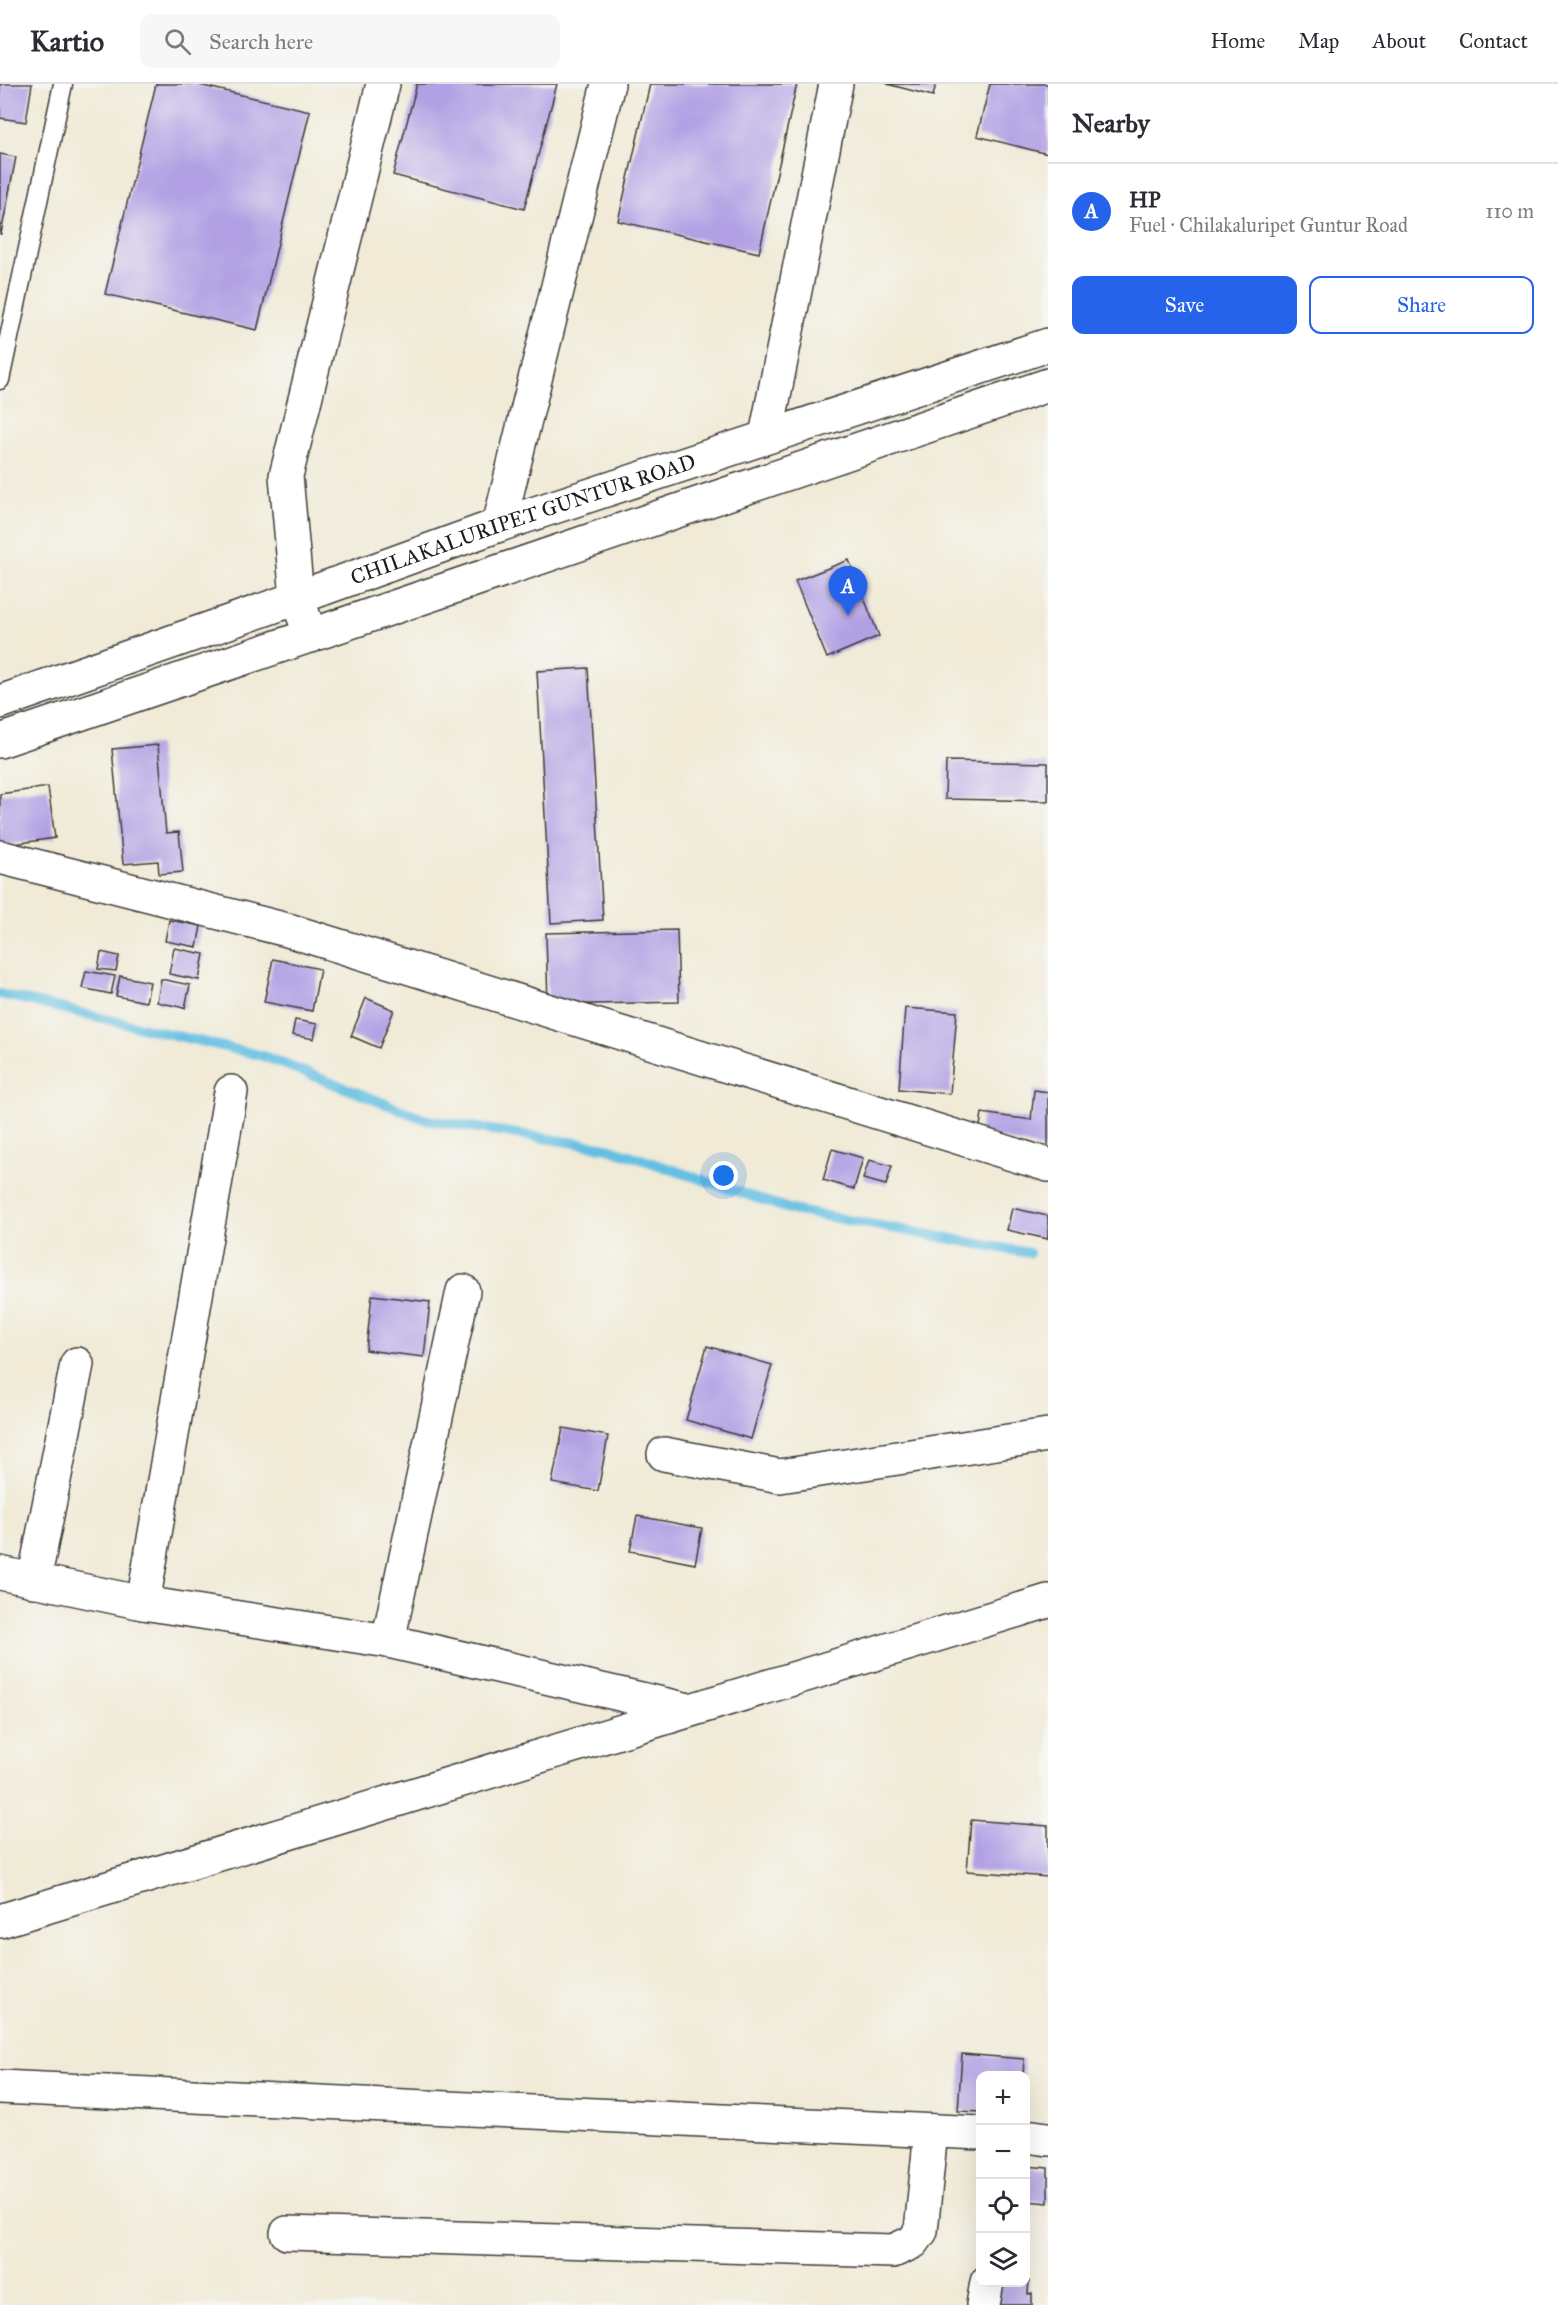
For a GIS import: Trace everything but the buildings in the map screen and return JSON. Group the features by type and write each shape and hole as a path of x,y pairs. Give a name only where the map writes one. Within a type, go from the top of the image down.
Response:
{"main road":[{"path":"311,636 297,598 286,476 383,84"},
{"path":"499,525 608,84"},
{"path":"766,436 837,84"},
{"name":"CHILAKALURIPET GUNTUR ROAD","path":"0,702 499,525 1048,345"},
{"name":"CHILAKALURIPET GUNTUR ROAD","path":"0,741 1048,385"},
{"path":"0,858 291,931 1048,1165"},
{"path":"143,1603 231,1092"},
{"path":"388,1641 463,1291"},
{"path":"34,1581 77,1364"},
{"path":"664,1454 780,1476 1048,1436"},
{"path":"0,1574 143,1603 388,1641 690,1710"},
{"path":"0,1921 1048,1601"},
{"path":"0,2087 976,2133"},
{"path":"286,2233 893,2251 913,2242 921,2231 931,2131"},
{"path":"1030,2137 1048,2139"},
{"path":"983,2305 986,2287"}],"lane":[{"path":"0,380 63,84"}],"waterway":[{"path":"0,994 263,1056 427,1120 608,1148 792,1210 1029,1253"}],"place":[{"name":"HP","path":"848,616"}]}
